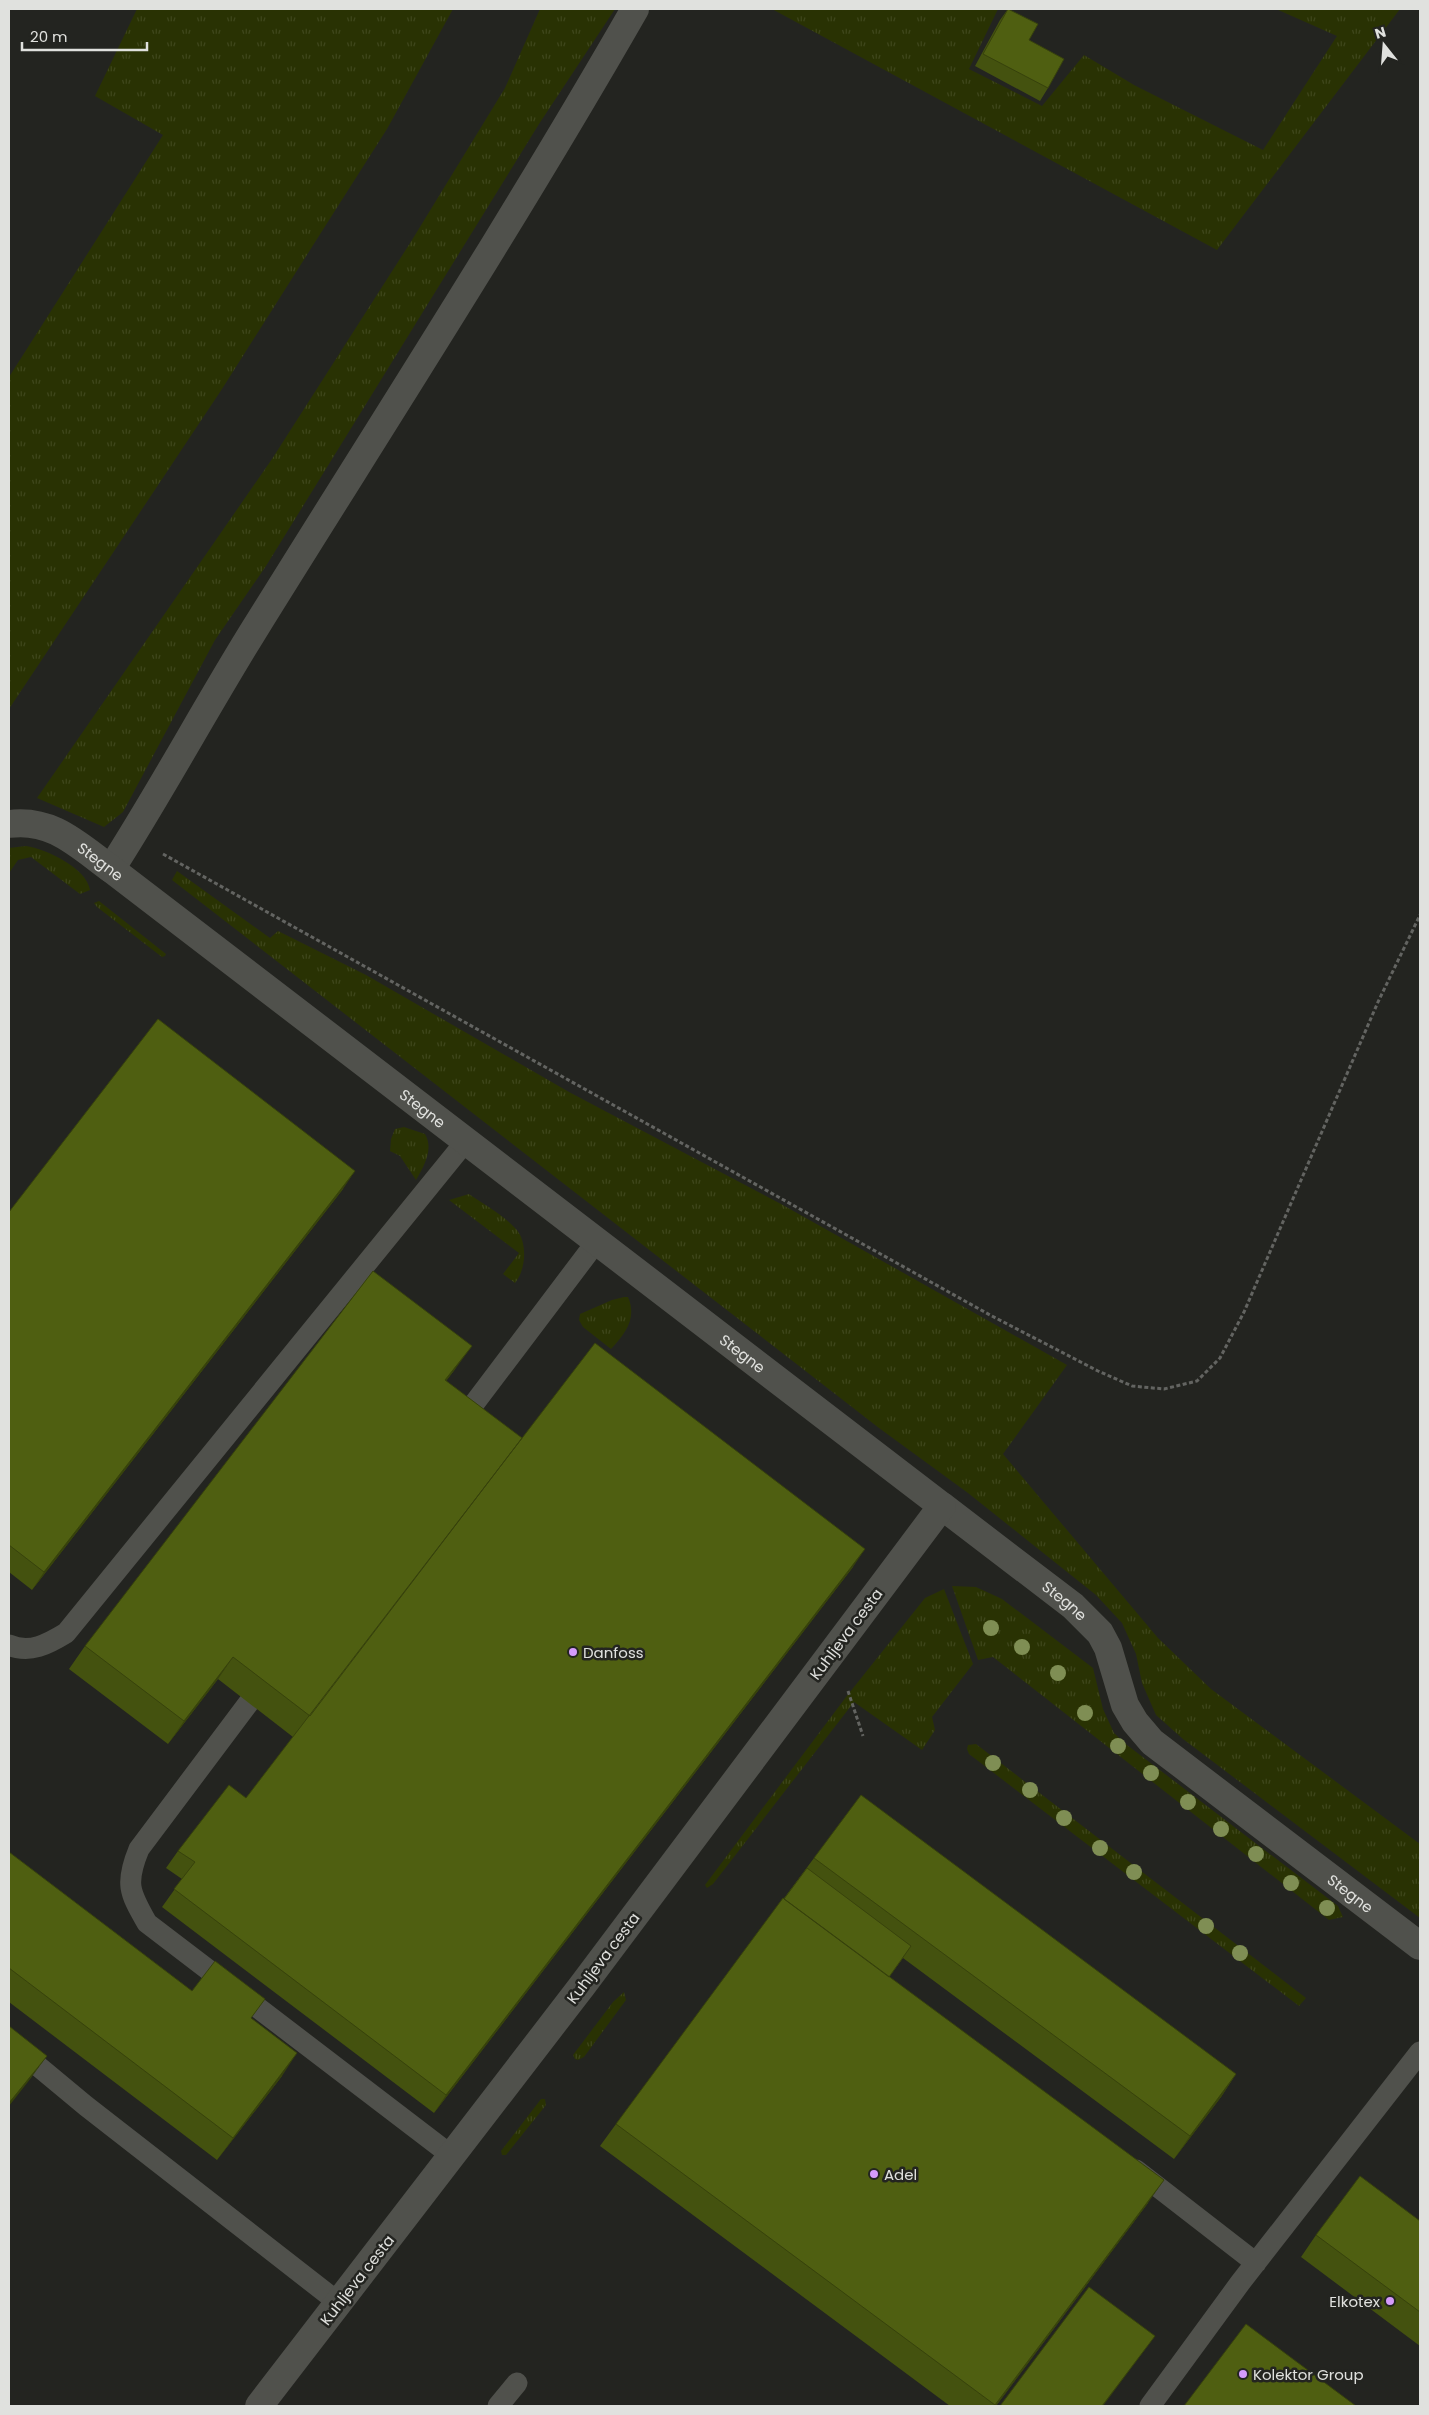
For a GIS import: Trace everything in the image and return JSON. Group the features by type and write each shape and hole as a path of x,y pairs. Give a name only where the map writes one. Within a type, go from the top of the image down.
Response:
{"street":[{"path":"111,869 132,837 223,679 566,129 635,9"},
{"name":"Stegne","path":"9,824 48,826 60,832 111,869 1073,1606 1100,1633 1108,1648 1125,1704 1135,1722 1152,1742 1420,1946"},
{"name":"Kuhljeva cesta","path":"259,2406 452,2156 942,1506"}],"lane":[{"path":"9,1645 20,1650 44,1646 66,1633 466,1141"},
{"path":"444,1444 596,1241"},
{"path":"276,1666 139,1849 130,1871 132,1896 147,1923 452,2156"},
{"path":"9,2042 86,2106 339,2303"},
{"path":"1150,2406 1256,2263 1420,2052"},
{"path":"1123,2160 1256,2263"},
{"path":"498,2406 517,2383"}],"path":[{"path":"132,837 990,1315 1098,1371 1132,1386 1164,1389 1197,1381 1220,1358 1244,1312 1378,1002 1420,915"},
{"path":"846,1688 863,1736"}],"green space":[{"path":"137,9 453,9 387,129 222,389 9,709 9,377 163,135 95,96"},
{"path":"540,9 615,9 539,124 266,566 215,640 123,812 104,827 37,798 272,459 412,240 505,88"},
{"path":"772,9 998,9 969,69 1042,106 1084,55 1134,85 1263,150 1337,36 1276,9 1400,9 1217,250"},
{"path":"26,846 54,855 74,867 82,874 90,890 80,894 31,857 18,860 9,873 9,848"},
{"path":"177,871 270,938 278,931 366,975 569,1092 781,1204 1067,1365 1003,1454 1158,1638 1211,1689 1420,1844 1420,1918 1183,1739 1156,1715 1142,1683 1136,1654 1122,1623 1096,1595 968,1493 879,1428 172,880"},
{"path":"99,901 166,954 165,956 162,957 97,907 94,903"},
{"path":"404,1127 425,1134 428,1140 427,1157 416,1180 400,1156 390,1151 391,1139 395,1129"},
{"path":"469,1194 506,1219 520,1235 524,1256 519,1277 515,1283 503,1274 519,1253 449,1200"},
{"path":"628,1297 631,1318 629,1325 611,1349 583,1327 579,1320 580,1314 612,1300"},
{"path":"952,1586 976,1587 1002,1599 1093,1668 1103,1709 1114,1733 1127,1745 1338,1906 1343,1917 1329,1920 993,1657 978,1660"},
{"path":"944,1589 973,1664 932,1717 935,1730 922,1750 854,1702 713,1884 707,1888 705,1885 846,1697 925,1598"},
{"path":"976,1744 1306,1998 1299,2006 969,1754 968,1745"},
{"path":"624,1992 626,2000 584,2057 578,2060 575,2059 573,2055 613,2002"},
{"path":"541,2099 545,2099 546,2105 506,2155 502,2155 501,2151"}],"building":[{"path":"1008,9 1038,24 1029,40 1064,59 1048,88 983,54"},
{"path":"158,1019 355,1171 44,1572 9,1545 9,1212"},
{"path":"373,1271 472,1346 445,1380 522,1438 310,1716 233,1657 184,1721 85,1646"},
{"name":"Danfoss","path":"595,1343 865,1549 446,2095 174,1889 195,1862 178,1851 229,1785 246,1798"},
{"path":"861,1795 1236,2074 1190,2136 814,1858"},
{"path":"9,1852 192,1991 215,1961 265,1999 251,2018 297,2053 233,2138 9,1968"},
{"path":"807,1868 911,1946 889,1977 784,1899"},
{"name":"Adel","path":"783,1898 1164,2180 995,2405 616,2124"},
{"path":"9,2026 47,2056 9,2103"},
{"path":"1360,2176 1420,2221 1420,2312 1316,2235"},
{"path":"1089,2287 1155,2336 1102,2406 1000,2406"},
{"name":"Kolektor Group","path":"1246,2324 1356,2406 1184,2406"}],"place":[{"name":"Danfoss","path":"573,1652"},
{"name":"Adel","path":"874,2174"},
{"name":"Elkotex","path":"1390,2301"},
{"name":"Kolektor Group","path":"1243,2374"}]}
